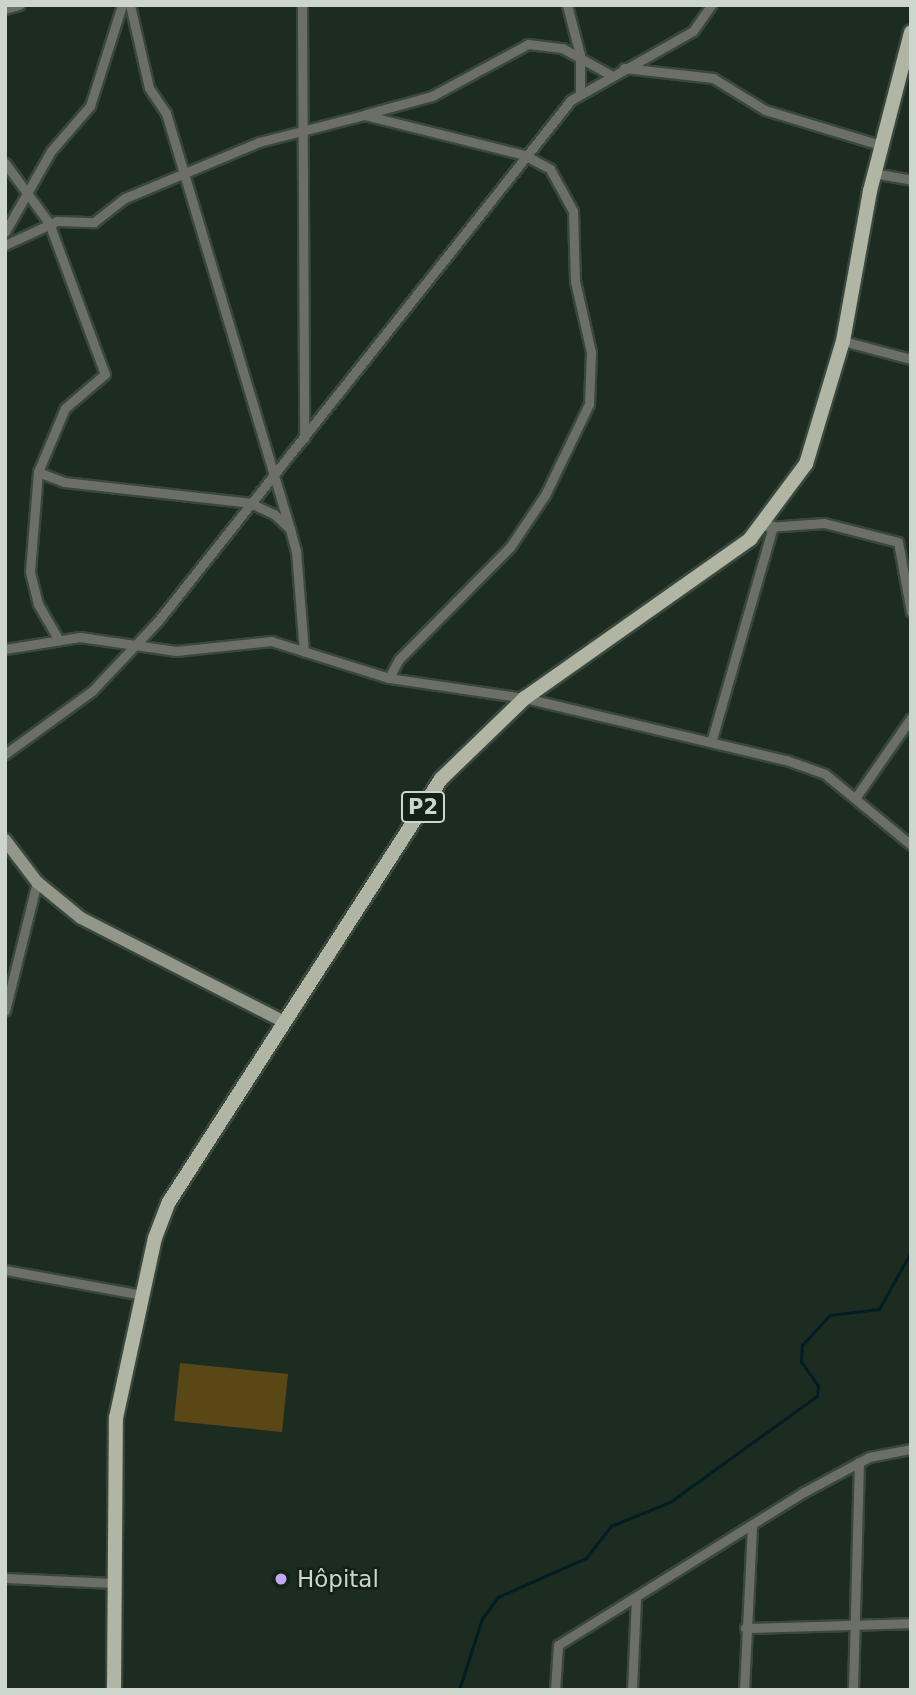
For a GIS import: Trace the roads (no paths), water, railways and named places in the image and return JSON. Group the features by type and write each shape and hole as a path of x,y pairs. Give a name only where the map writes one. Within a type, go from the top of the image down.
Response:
{"main road":[{"name":"P2","path":"114,1690 116,1418 143,1295 169,1202 282,1021 442,779 525,698 767,527 811,455 843,341 873,173 911,32"},
{"path":"5,840 37,882 101,931 282,1021"}],"street":[{"path":"5,9 19,5"},
{"path":"5,232 31,194 51,151 90,106 122,5"},
{"path":"130,5 149,88 164,107 183,178 278,474 290,529 304,652"},
{"path":"302,5 304,438"},
{"path":"567,5 580,55 580,91"},
{"path":"5,754 92,691 138,645 250,503 278,474 524,155 580,91 693,31 711,5"},
{"path":"5,245 49,223 70,218 90,224 125,198 183,178 259,142 422,100 528,44 580,55 609,74"},
{"path":"622,68 713,78 765,110 880,145"},
{"path":"364,115 524,155 550,169 573,211 575,281 591,352 589,404 545,495 510,547 388,678"},
{"path":"5,163 31,194 49,223 105,374 65,408 38,472 30,572 38,604 58,638"},
{"path":"873,173 911,180"},
{"path":"843,341 911,359"},
{"path":"38,472 64,482 250,503 290,529"},
{"path":"712,739 767,527 824,523 911,544"},
{"path":"898,542 911,612"},
{"path":"5,649 58,638 176,651 260,640 388,678 525,698 712,739 807,767 856,797 911,845"},
{"path":"856,797 911,718"},
{"path":"5,1010 37,882"},
{"path":"5,1269 143,1295"},
{"path":"555,1690 558,1645 859,1462 911,1449"},
{"path":"853,1690 859,1462"},
{"path":"744,1690 752,1526"},
{"path":"5,1578 114,1583"},
{"path":"632,1690 636,1599"},
{"path":"745,1628 911,1623"}],"waterway":[{"path":"459,1690 482,1619 498,1597 586,1558 611,1526 670,1502 817,1396 818,1386 801,1362 802,1345 830,1315 879,1309 911,1252"}],"place":[{"name":"Hôpital","path":"281,1579"}]}
